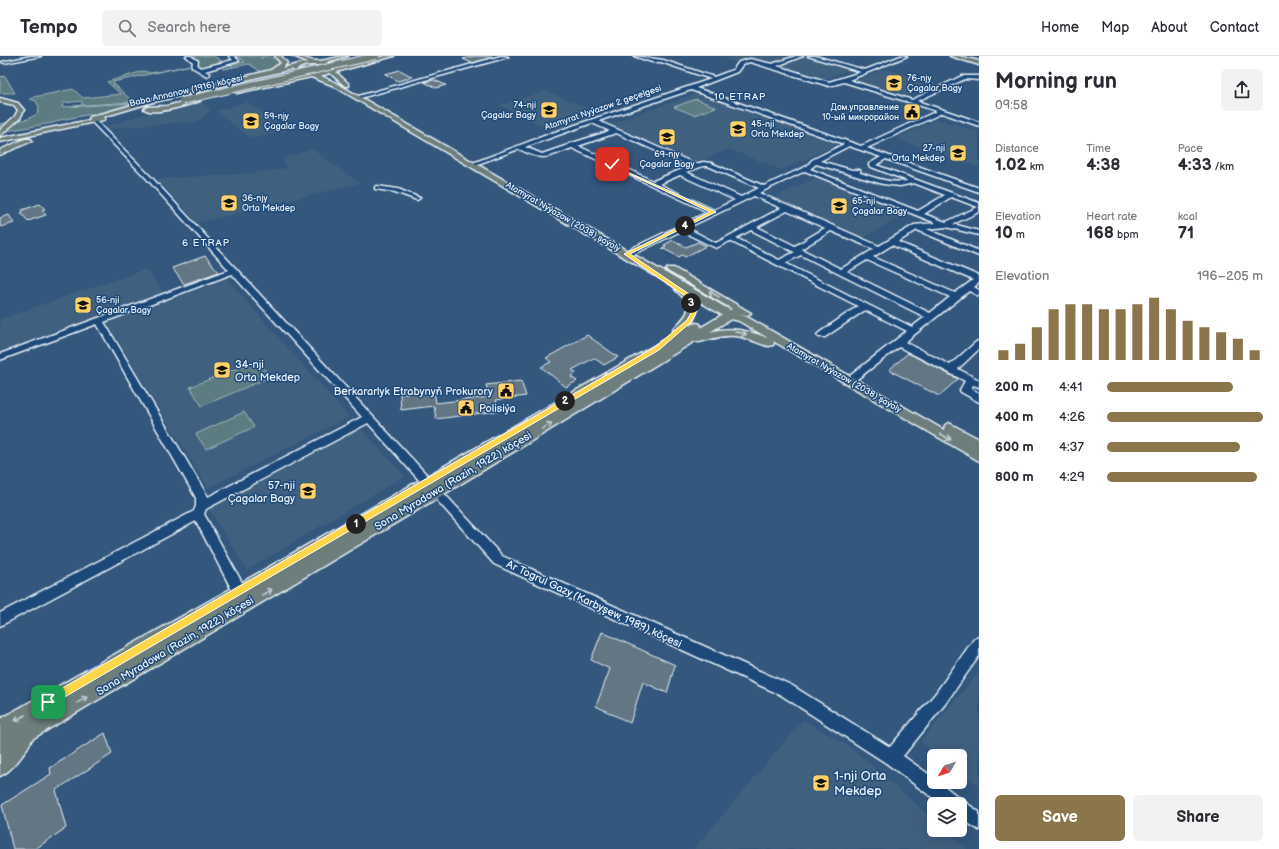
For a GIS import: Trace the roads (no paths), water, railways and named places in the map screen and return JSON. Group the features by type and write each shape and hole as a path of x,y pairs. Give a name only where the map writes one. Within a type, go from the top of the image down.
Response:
{"main road":[{"path":"271,72 284,63 284,60 278,56"},
{"path":"296,56 316,63"},
{"path":"307,56 346,56"},
{"path":"346,56 340,60 345,64 356,66"},
{"name":"Baba Annanow (1916) köçesi","path":"0,135 93,120 147,109 363,56"},
{"name":"Baba Annanow (1916) köçesi","path":"0,140 63,128 376,56"},
{"path":"147,109 167,108 356,66 391,56"},
{"path":"953,56 979,62"},
{"path":"961,56 979,62"},
{"path":"93,120 148,102 336,57"},
{"path":"289,58 293,65 297,67"},
{"name":"Atamyrat Nyýazow (2038) şaýoly","path":"316,63 330,65 333,68 330,71 339,80 360,93 476,162 731,309 853,378 979,445"},
{"path":"356,66 346,74 345,78 360,93"},
{"name":"Atamyrat Nyýazow (2038) şaýoly","path":"297,67 294,70 297,73 312,75 360,93"},
{"path":"271,72 285,76 285,79 282,82"},
{"path":"293,80 321,83 345,95 360,93"},
{"path":"0,100 10,101 19,105 22,110 13,114 0,126"},
{"path":"0,104 8,106 13,114"},
{"path":"0,135 13,114"},
{"path":"0,153 63,128"},
{"name":"Atamyrat Nyýazow (2038) şaýoly","path":"476,162 602,230"},
{"path":"630,250 687,295 694,308 694,313 689,321 661,352"},
{"name":"Sona Myradowa (Razin, 1922) köçesi","path":"0,748 27,734 432,487 731,309"},
{"path":"661,352 703,337 734,331 753,336 853,378"},
{"name":"Atamyrat Nyýazow (2038) şaýoly","path":"853,378 979,456"},
{"path":"0,729 240,592 432,487"},
{"path":"0,767 27,734"}],"street":[{"path":"0,56 5,64 2,68"},
{"path":"4,62 39,56"},
{"path":"188,56 196,62 194,66 207,74"},
{"path":"201,70 237,61 231,56"},
{"path":"360,93 506,57 503,56"},
{"path":"636,56 652,61 661,61 715,79"},
{"path":"772,66 801,56"},
{"path":"810,56 864,71"},
{"path":"844,80 905,56"},
{"name":"Atamyrat Nyýazow 2 geçelgesi","path":"476,162 691,88 735,71 741,63 750,60 828,84 844,80"},
{"path":"912,101 964,77 979,78"},
{"path":"844,80 979,124"},
{"path":"691,88 979,190"},
{"path":"862,148 942,111"},
{"name":"Ar Togrul Gazy (Karbyşew, 1989) köçesi","path":"93,120 150,179 498,560 786,690 892,758 945,797"},
{"path":"592,121 695,166"},
{"path":"520,147 536,155 542,156 571,145 617,131"},
{"path":"630,250 681,228 764,188 849,144"},
{"path":"571,145 713,212"},
{"path":"852,172 859,171 886,157"},
{"path":"814,162 852,172 874,180 907,185 915,181"},
{"path":"653,184 695,166 709,164 764,188"},
{"path":"871,165 979,204"},
{"path":"805,168 946,225 979,233"},
{"path":"680,172 739,199"},
{"path":"377,188 396,190 417,198"},
{"path":"753,193 879,249"},
{"path":"920,214 951,194"},
{"path":"681,228 716,246 786,208"},
{"path":"841,272 917,227 946,225 979,209"},
{"path":"751,227 932,316"},
{"path":"779,263 832,227"},
{"path":"917,227 979,254"},
{"path":"729,238 914,331"},
{"path":"853,378 979,279 892,242"},
{"path":"867,256 956,297"},
{"path":"0,357 233,271"},
{"path":"968,288 979,293"},
{"path":"822,335 865,306"},
{"path":"99,320 202,498 200,510 240,592"},
{"path":"899,343 975,382 965,390 979,398"},
{"path":"951,370 979,344"},
{"path":"0,620 369,418"},
{"path":"892,758 940,699 979,644"},
{"path":"967,813 979,822"}],"place":[{"name":"76-njy Çagalar Bagy","path":"894,83"},
{"name":"74-nji Çagalar Bagy","path":"549,110"},
{"name":"Дом.управление 10-ый микрорайон","path":"912,112"},
{"name":"59-njy Çagalar Bagy","path":"251,121"},
{"name":"45-nji Orta Mekdep","path":"738,129"},
{"name":"69-njy Çagalar Bagy","path":"667,137"},
{"name":"27-nji Orta Mekdep","path":"958,153"},
{"name":"36-njy Orta Mekdep","path":"229,203"},
{"name":"65-nji Çagalar Bagy","path":"839,206"},
{"name":"56-nji Çagalar Bagy","path":"83,305"},
{"name":"34-nji Orta Mekdep","path":"222,370"},
{"name":"Berkararlyk Etrabynyň Prokurory","path":"506,391"},
{"name":"Polisiýa","path":"466,408"},
{"name":"57-nji Çagalar Bagy","path":"308,491"},
{"name":"1-nji Orta Mekdep","path":"821,783"}],"district":[{"name":"10 ETRAP","path":"740,97"},
{"name":"6 ETRAP","path":"206,243"}]}
